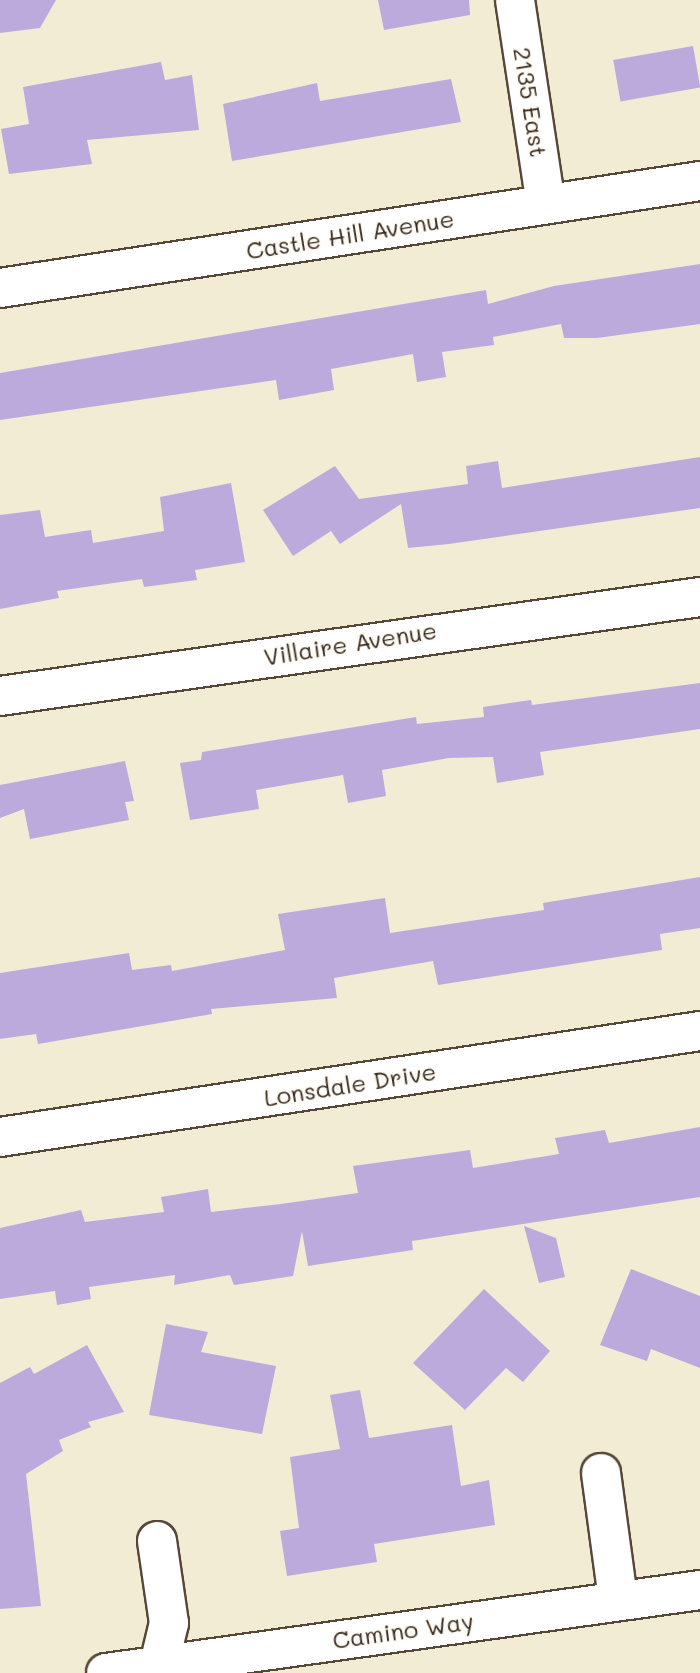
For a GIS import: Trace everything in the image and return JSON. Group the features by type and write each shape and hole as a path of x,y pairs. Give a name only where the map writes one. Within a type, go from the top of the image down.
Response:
{"street":[{"name":"2135 East","path":"515,0 546,204"},
{"name":"Castle Hill Avenue","path":"0,288 700,181"},
{"name":"Villaire Avenue","path":"0,696 700,597"},
{"name":"Lonsdale Drive","path":"0,1137 700,1031"},
{"path":"601,1473 618,1599"},
{"path":"157,1541 169,1623 158,1669"},
{"name":"Camino Way","path":"106,1673 158,1669 618,1599 700,1590"}],"building":[{"path":"0,0 56,0 40,28 0,33"},
{"path":"378,0 469,0 470,15 384,30"},
{"path":"693,46 700,87 621,101 613,60"},
{"path":"161,62 165,80 192,75 199,130 87,140 92,164 9,174 1,129 29,124 23,87"},
{"path":"451,79 461,122 232,161 223,104 317,83 320,101"},
{"path":"700,264 700,324 597,338 564,338 561,324 493,337 494,345 442,352 446,377 417,382 413,354 331,369 334,390 279,400 276,380 0,420 0,373 486,290 488,304 554,286"},
{"path":"700,457 700,508 449,544 408,548 401,504 340,544 331,531 293,556 263,510 335,466 359,499 468,484 466,466 498,461 502,488"},
{"path":"231,483 245,562 195,570 197,580 144,587 142,579 57,591 59,598 0,609 0,515 40,510 45,537 91,530 93,543 164,531 160,497"},
{"path":"700,683 700,729 540,752 544,775 497,783 493,757 449,758 382,770 386,796 348,803 343,775 256,790 259,809 190,820 180,763 201,760 202,752 416,717 417,724 484,717 483,707 531,700 532,705"},
{"path":"125,761 134,801 125,802 129,820 30,839 24,809 0,818 0,785"},
{"path":"700,877 700,928 660,934 662,950 438,985 433,961 334,978 337,998 211,1009 212,1014 38,1044 36,1034 0,1039 0,973 129,953 132,970 171,965 172,971 285,950 278,914 385,898 390,933 544,910 543,903"},
{"path":"700,1127 700,1197 412,1241 413,1250 308,1266 302,1231 293,1276 234,1285 230,1275 174,1285 175,1275 89,1287 91,1299 57,1305 55,1291 0,1299 0,1228 81,1210 85,1222 164,1212 161,1197 208,1189 211,1212 358,1193 353,1166 470,1150 473,1168 559,1154 555,1138 605,1130 609,1143"},
{"path":"524,1226 556,1238 565,1277 539,1283"},
{"path":"631,1269 700,1296 700,1368 651,1349 647,1361 600,1345"},
{"path":"484,1289 550,1351 523,1382 506,1368 465,1410 413,1363"},
{"path":"166,1324 208,1332 201,1352 276,1366 262,1434 149,1415"},
{"path":"87,1345 124,1412 88,1422 91,1427 59,1440 63,1451 26,1474 41,1606 0,1609 0,1383 30,1367 34,1374"},
{"path":"360,1390 369,1438 452,1425 461,1486 489,1480 495,1525 374,1544 377,1562 287,1576 280,1531 299,1528 290,1457 340,1449 330,1395"}]}
